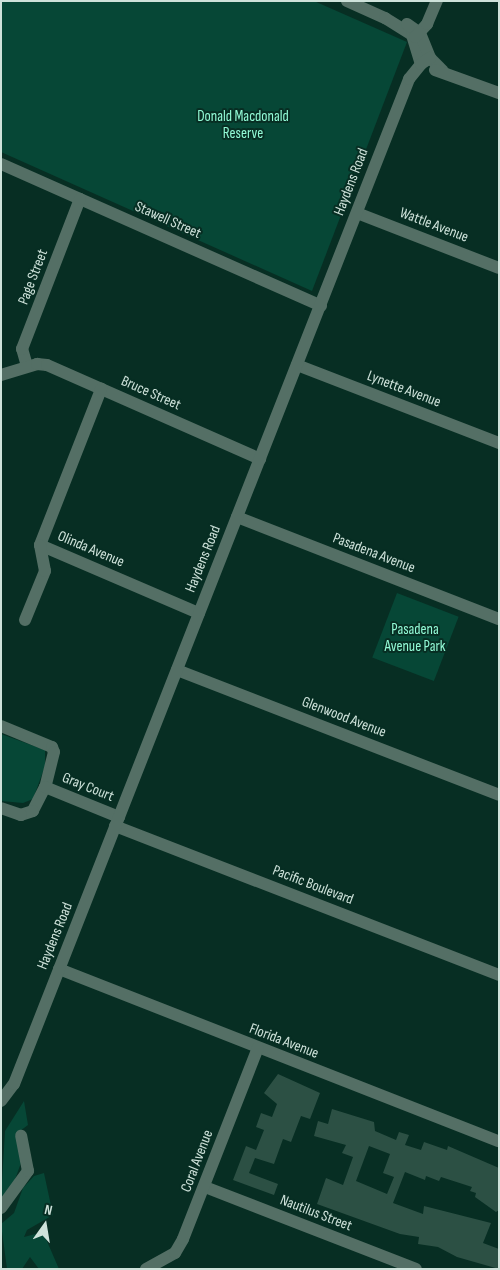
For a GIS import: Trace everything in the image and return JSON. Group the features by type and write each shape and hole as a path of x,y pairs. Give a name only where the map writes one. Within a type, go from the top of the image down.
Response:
{"street":[{"path":"347,1 385,18 406,24 417,36 425,61 443,71 499,93"},
{"path":"417,36 437,1"},
{"name":"Haydens Road","path":"1,1101 14,1084 409,80 425,61"},
{"name":"Stawell Street","path":"1,164 320,306"},
{"name":"Page Street","path":"27,366 22,349 80,199"},
{"name":"Wattle Avenue","path":"357,213 499,268"},
{"name":"Bruce Street","path":"27,366 47,365 260,459"},
{"name":"Lynette Avenue","path":"297,365 499,443"},
{"path":"1,375 27,366"},
{"name":"Olinda Avenue","path":"102,389 40,545 199,613"},
{"name":"Pasadena Avenue","path":"237,517 499,619"},
{"path":"25,620 45,571 40,545"},
{"name":"Glenwood Avenue","path":"177,670 499,795"},
{"name":"Gray Court","path":"1,726 52,747 53,761 45,787 32,811 27,814 1,808"},
{"name":"Gray Court","path":"45,787 117,821"},
{"name":"Pacific Boulevard","path":"117,821 499,975"},
{"name":"Florida Avenue","path":"59,970 499,1141"},
{"name":"Coral Avenue","path":"146,1269 175,1253 205,1187 258,1048"},
{"path":"1,1208 28,1170 21,1136"},
{"name":"Nautilus Street","path":"205,1187 416,1269"}],"green space":[{"name":"Donald Macdonald Reserve","path":"1,1 314,1 407,42 312,291 1,152"},
{"name":"Pasadena Avenue Park","path":"397,593 459,617 434,681 372,657"},
{"path":"1,734 45,750 45,766 33,799 23,803 1,801"},
{"path":"24,1101 28,1125 16,1134 22,1160 12,1188 1,1199 5,1131"},
{"path":"44,1173 53,1215 27,1230 24,1237 43,1232 59,1269 39,1269 30,1257 22,1269 7,1269 1,1224 14,1213 23,1188 34,1176"}],"building":[{"path":"278,1074 320,1093 310,1119 301,1116 291,1142 283,1139 274,1164 255,1158 249,1173 278,1184 274,1195 233,1180 246,1146 256,1150 264,1130 256,1127 261,1113 272,1117 277,1104 264,1093"},
{"path":"332,1109 374,1122 375,1131 396,1140 399,1132 409,1135 405,1145 421,1150 424,1142 447,1150 448,1146 499,1168 499,1210 496,1212 475,1197 476,1193 470,1191 472,1187 441,1177 439,1181 426,1176 425,1180 405,1172 393,1203 423,1214 424,1206 491,1223 483,1243 499,1249 499,1269 457,1257 438,1247 418,1244 419,1237 400,1234 317,1204 326,1178 343,1185 353,1157 342,1153 346,1145 314,1136 318,1121 328,1124","holes":["369,1146 390,1154 383,1173 394,1177 387,1194 356,1181"]}]}
